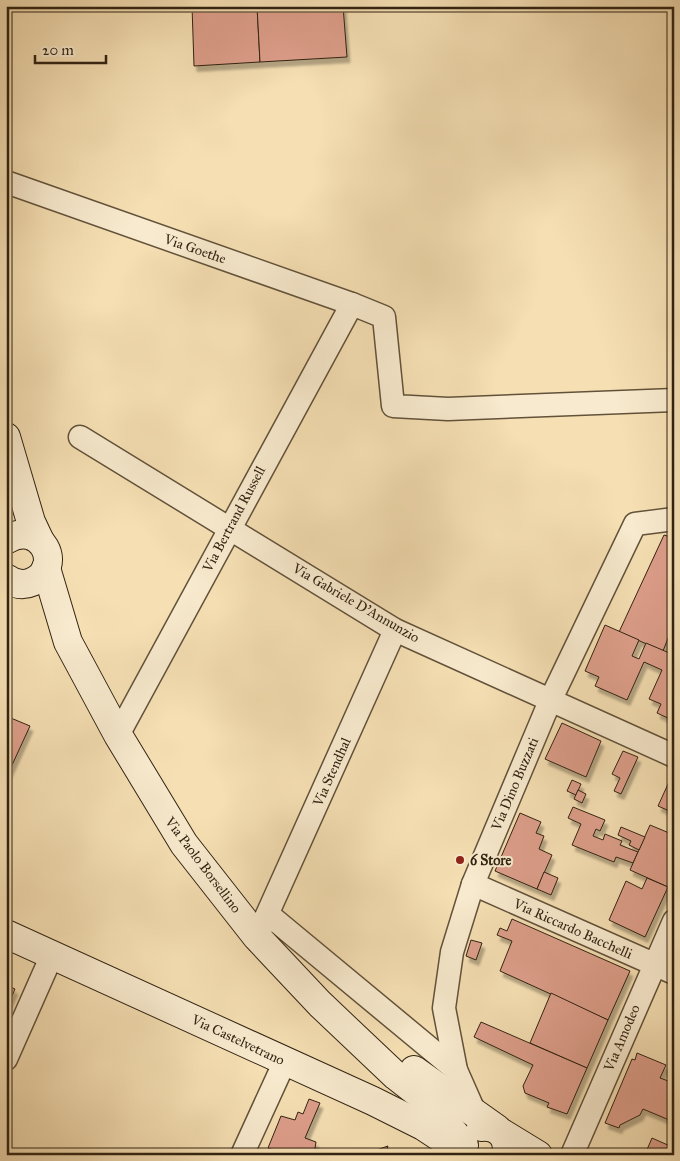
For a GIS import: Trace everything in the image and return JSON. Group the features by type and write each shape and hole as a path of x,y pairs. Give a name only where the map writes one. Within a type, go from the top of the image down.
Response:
{"main road":[{"path":"6,437 26,506 39,540"},
{"path":"6,540 19,534 26,534 39,540"},
{"name":"Via Paolo Borsellino","path":"39,540 48,555 46,568 68,642 118,736 184,844 263,926 320,1004 356,1037"},
{"path":"15,586 40,578 46,568"},
{"name":"Via Paolo Borsellino","path":"15,586 68,642"},
{"name":"Via Castelvetrano","path":"6,934 285,1061 422,1126 465,1151"},
{"path":"356,1037 406,1064 495,1132"},
{"path":"356,1037 396,1076 428,1101 465,1151"},
{"path":"465,1151 468,1135 476,1128 487,1126 538,1155"}],"street":[{"name":"Via Goethe","path":"6,182 384,317 393,406 448,408 674,400"},
{"name":"Via Bertrand Russell","path":"118,736 352,304"},
{"name":"Via Gabriele D'Annunzio","path":"80,437 395,630 674,756"},
{"name":"Via Dino Buzzati","path":"495,1132 456,1070 444,1008 452,952 473,884 550,701 635,524 674,519"},
{"name":"Via Stendhal","path":"263,926 395,630"},
{"name":"Via Riccardo Bacchelli","path":"473,884 664,969"},
{"name":"Via Amodeo","path":"572,1155 664,969 674,921"},
{"path":"263,926 456,1070"},
{"path":"6,1059 52,954"},
{"path":"242,1155 285,1061"}],"building":[{"path":"192,6 257,6 260,62 194,66"},
{"path":"257,6 343,6 347,57 260,62"},
{"path":"664,535 674,538 674,623 663,651 619,632"},
{"path":"605,625 639,640 632,656 639,659 646,643 674,655 674,713 670,719 657,713 661,704 649,699 662,670 644,662 627,700 595,686 599,677 585,671"},
{"path":"6,716 30,726 7,776 6,776"},
{"path":"562,723 601,741 586,777 545,759"},
{"path":"623,751 638,757 621,794 614,791 620,778 612,774"},
{"path":"674,774 674,813 658,806"},
{"path":"572,780 581,784 576,795 567,791"},
{"path":"578,790 586,794 582,803 574,799"},
{"path":"573,807 605,820 600,831 596,829 593,836 603,840 605,834 622,841 620,845 638,852 633,863 616,857 614,862 572,845 581,824 568,818"},
{"path":"520,813 541,822 536,833 544,836 539,849 552,855 537,889 495,871"},
{"path":"650,825 674,835 674,874 668,887 630,870"},
{"path":"621,827 645,837 639,850 629,845 631,841 618,835"},
{"path":"544,872 558,878 551,895 537,889"},
{"path":"647,878 668,887 645,937 609,920 626,881 642,889"},
{"path":"512,919 630,971 608,1020 500,971 512,941 497,935 500,928 507,931"},
{"path":"471,940 482,943 476,960 466,956"},
{"path":"6,985 15,989 6,1009"},
{"path":"551,993 608,1020 587,1068 530,1043"},
{"path":"481,1022 587,1068 567,1114 547,1107 549,1103 525,1093 523,1086 533,1065 474,1037"},
{"path":"637,1053 666,1065 660,1078 671,1082 674,1080 674,1122 643,1109 640,1115 620,1125 619,1128 605,1123 632,1059 635,1060"},
{"path":"309,1099 320,1103 305,1138 316,1142 314,1155 275,1155 276,1151 268,1148 281,1116 295,1120 298,1112 303,1114"},
{"path":"652,1138 670,1146 666,1155 646,1152"},
{"path":"388,1146 385,1155 362,1155"}],"place":[{"name":"6 Store","path":"460,860"}]}
